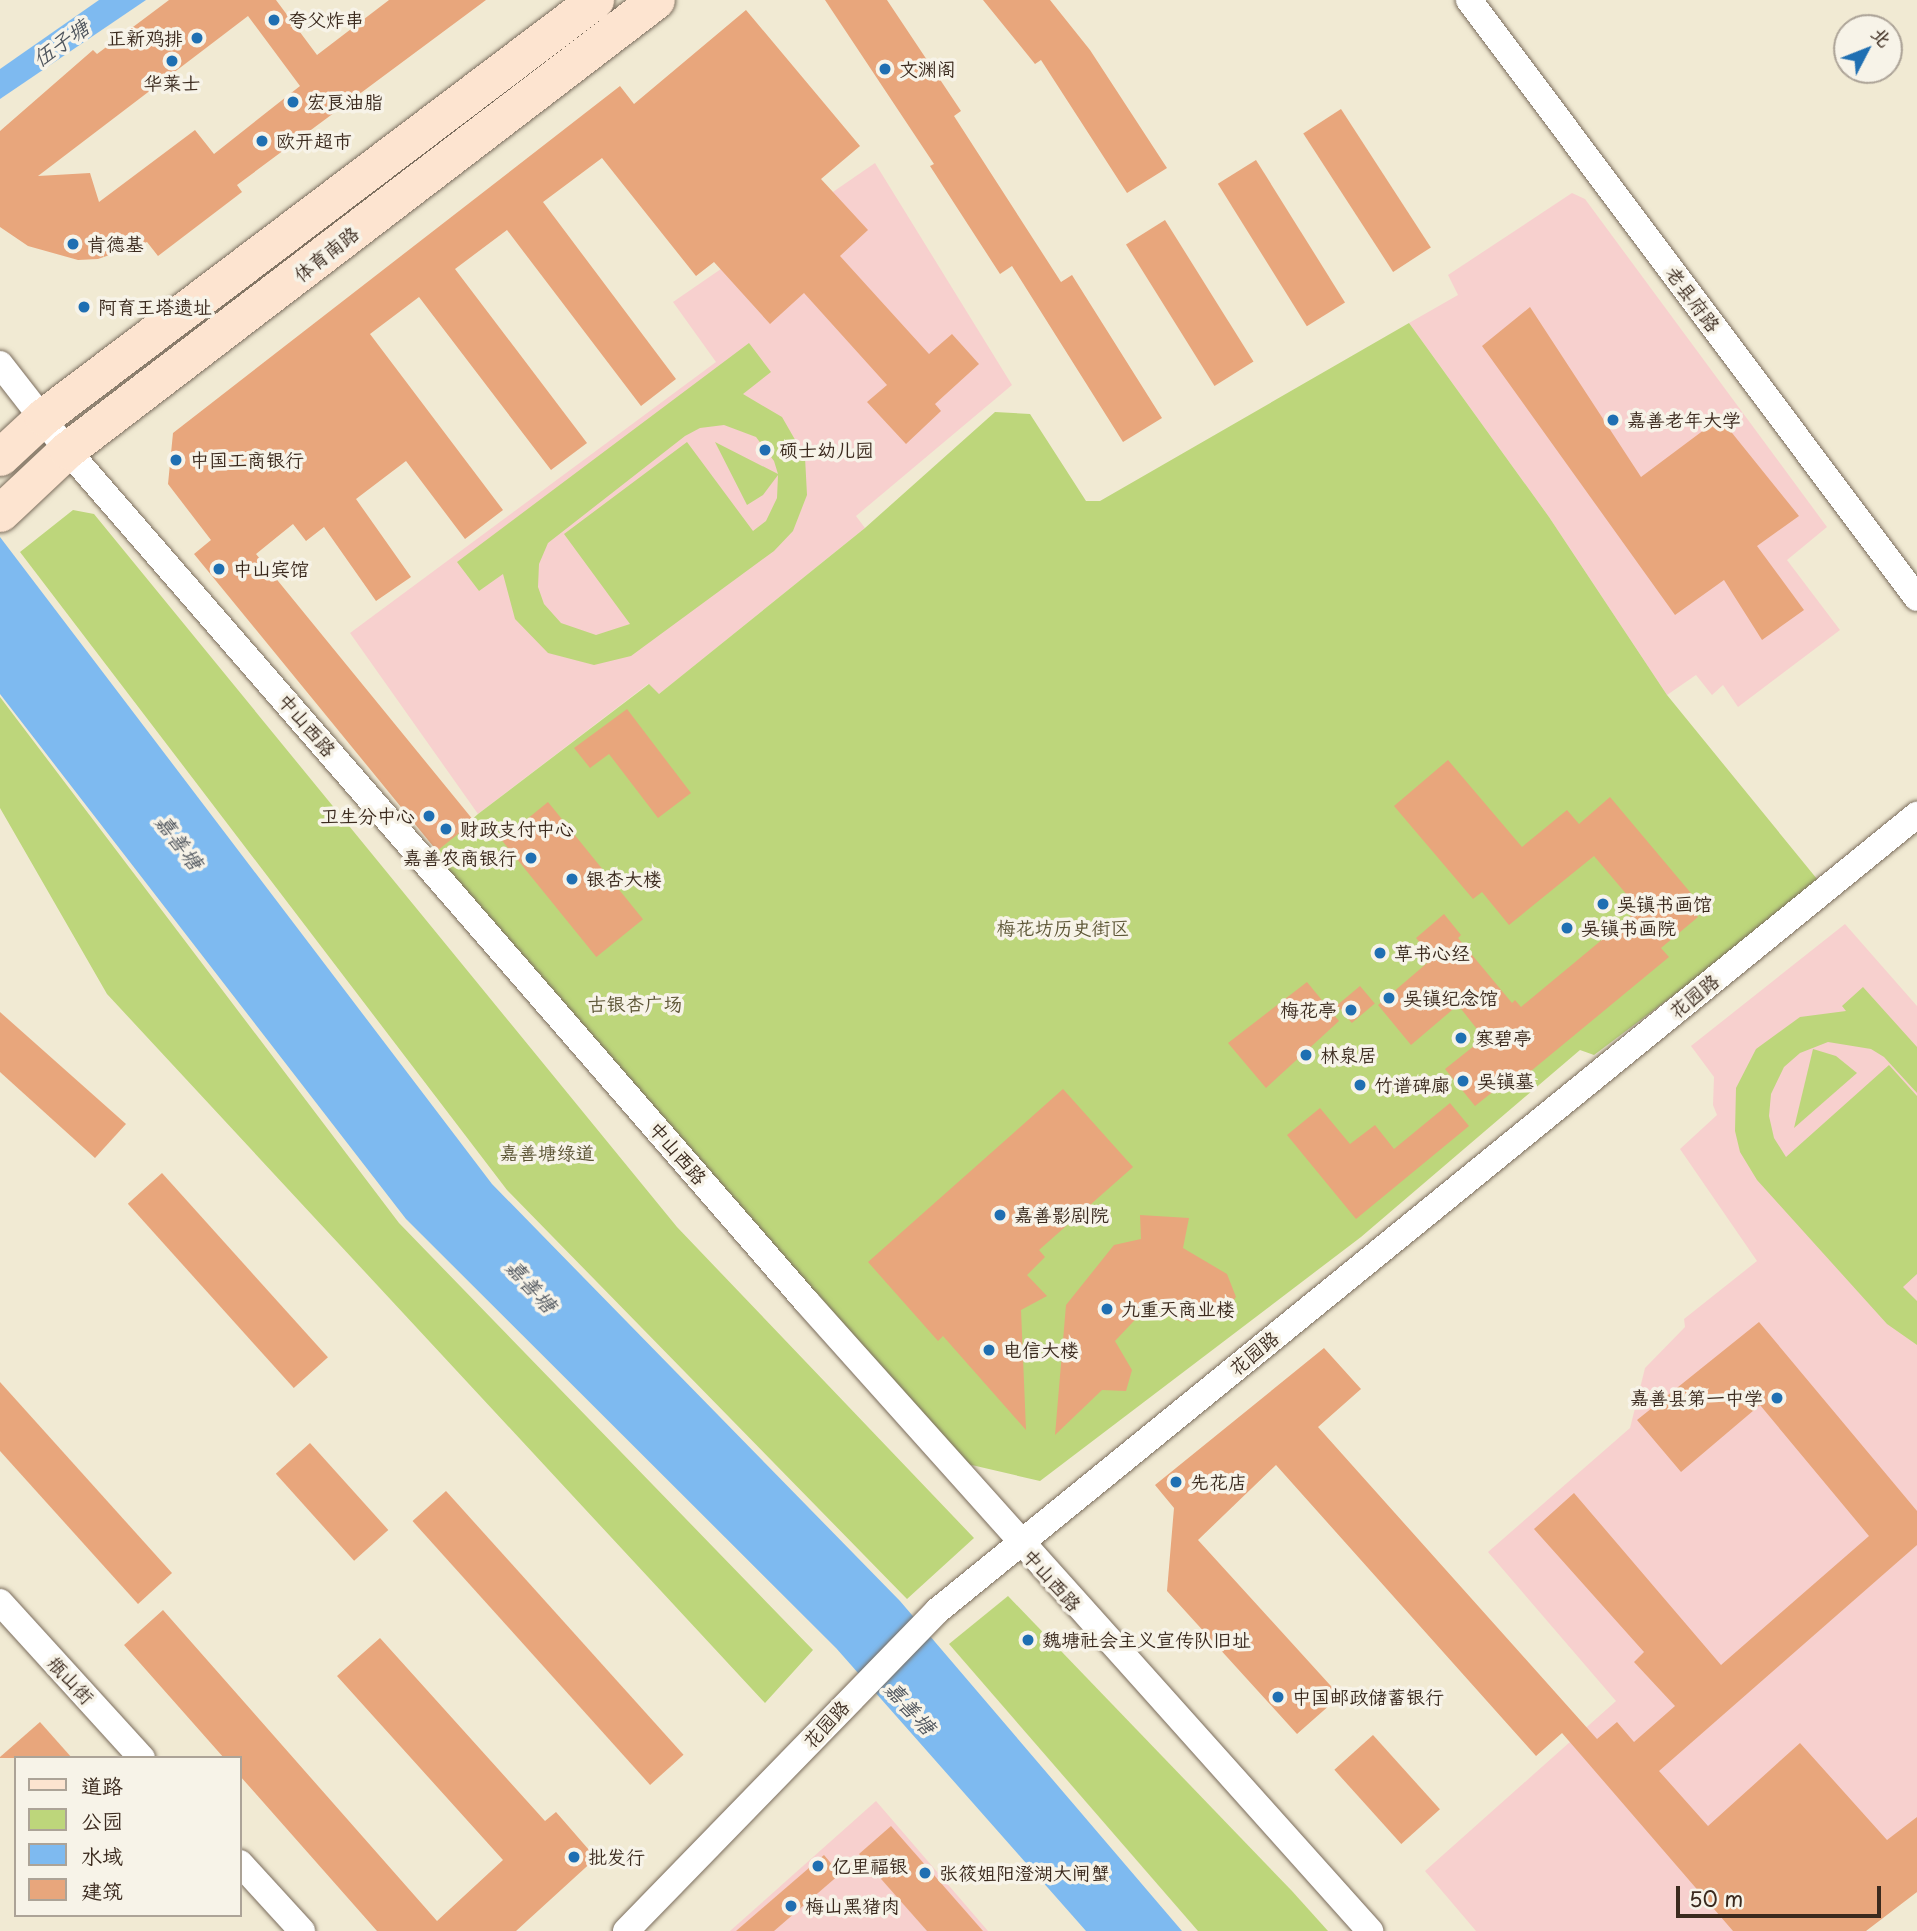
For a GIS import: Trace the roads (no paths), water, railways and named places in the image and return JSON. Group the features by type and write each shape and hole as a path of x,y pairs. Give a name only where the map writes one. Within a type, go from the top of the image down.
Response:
{"main road":[{"path":"0,457 43,417 595,0"},
{"name":"体育南路","path":"0,513 67,450 656,0"}],"street":[{"name":"老县府路","path":"1469,0 1917,598"},
{"name":"中山西路","path":"0,364 67,450 1019,1544 1370,1931"},
{"name":"花园路","path":"626,1931 937,1611 1917,815"},
{"name":"甁山街","path":"0,1602 140,1756"},
{"path":"242,1865 302,1931"}],"water":[{"name":"伍子塘","path":"99,0 146,0 0,99 0,69"},
{"name":"嘉善塘","path":"0,537 492,1184 900,1601 1182,1931 1086,1931 836,1648 406,1219 0,694"}],"place":[{"name":"夸父炸串","path":"274,20"},
{"name":"正新鸡排","path":"197,38"},
{"name":"华莱士","path":"172,61"},
{"name":"文渊阁","path":"885,69"},
{"name":"宏良油脂","path":"293,102"},
{"name":"欧开超市","path":"262,141"},
{"name":"肯德基","path":"73,244"},
{"name":"阿育王塔遗址","path":"84,307"},
{"name":"嘉善老年大学","path":"1613,420"},
{"name":"硕士幼儿园","path":"765,450"},
{"name":"中国工商银行","path":"176,460"},
{"name":"中山宾馆","path":"219,569"},
{"name":"卫生分中心","path":"429,816"},
{"name":"财政支付中心","path":"446,829"},
{"name":"嘉善农商银行","path":"531,858"},
{"name":"银杏大楼","path":"572,879"},
{"name":"吴镇书画馆","path":"1603,904"},
{"name":"吴镇书画院","path":"1567,928"},
{"name":"草书心经","path":"1380,953"},
{"name":"吴镇纪念馆","path":"1389,998"},
{"name":"梅花亭","path":"1351,1010"},
{"name":"寒碧亭","path":"1461,1038"},
{"name":"林泉居","path":"1306,1055"},
{"name":"吴镇墓","path":"1463,1081"},
{"name":"竹谱碑廊","path":"1360,1085"},
{"name":"嘉善影剧院","path":"1000,1215"},
{"name":"九重天商业楼","path":"1107,1309"},
{"name":"电信大楼","path":"989,1350"},
{"name":"嘉善县第一中学","path":"1777,1398"},
{"name":"先花店","path":"1176,1482"},
{"name":"魏塘社会主义宣传队旧址","path":"1028,1640"},
{"name":"中国邮政储蓄银行","path":"1278,1697"},
{"name":"批发行","path":"574,1857"},
{"name":"亿里福银","path":"818,1866"},
{"name":"张筱姐阳澄湖大闸蟹","path":"925,1873"},
{"name":"梅山黑猪肉","path":"791,1906"}],"park label":[{"name":"梅花坊历史街区","path":"1063,928"},
{"name":"古银杏广场","path":"635,1004"},
{"name":"嘉善塘绿道","path":"547,1153"}]}
